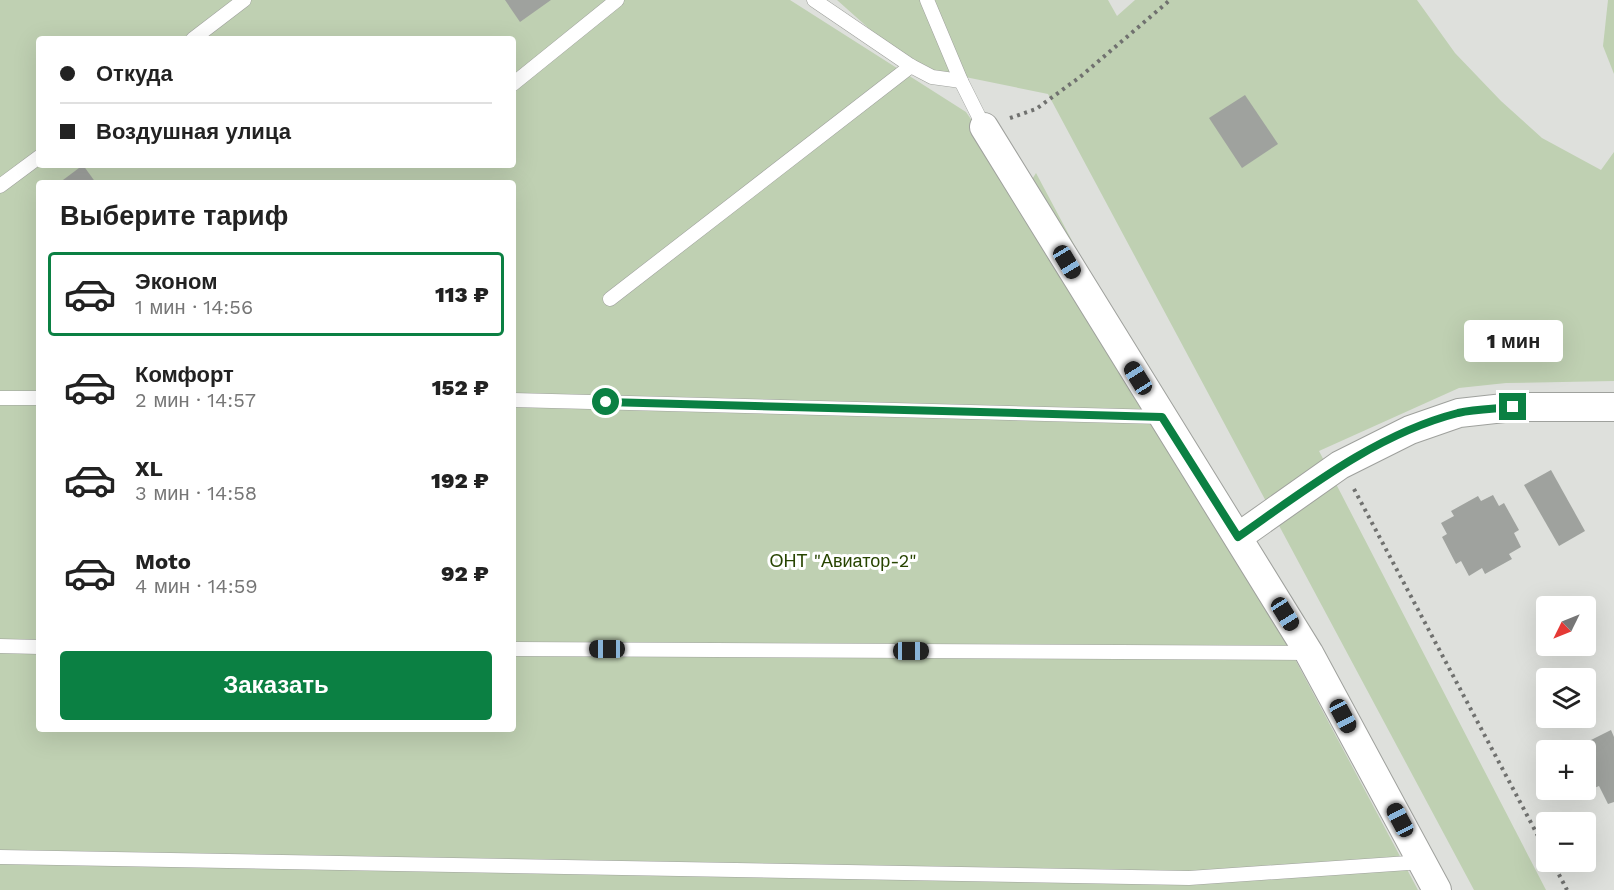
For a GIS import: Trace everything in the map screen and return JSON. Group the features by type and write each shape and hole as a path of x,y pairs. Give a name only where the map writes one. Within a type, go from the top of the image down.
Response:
{"street":[{"path":"984,127 1309,653 1437,890"},
{"path":"1238,537 1340,465 1410,430 1459,413 1513,407 1614,407"}],"lane":[{"path":"197,36 244,0"},
{"path":"516,82 617,0"},
{"path":"814,0 912,66 932,77 961,81"},
{"path":"927,0 961,81 984,127"},
{"path":"610,299 912,66"},
{"path":"0,186 36,159"},
{"path":"0,398 36,398"},
{"path":"516,400 1162,417"},
{"path":"0,646 36,647"},
{"path":"516,649 1309,653"},
{"path":"0,857 1189,878 1423,862"}],"path":[{"path":"984,127 1036,109 1080,77 1170,0"},
{"path":"1340,465 1366,509 1536,832"},
{"path":"1558,872 1567,890"}],"green space":[{"name":"ОНТ \"Авиатор-2\"","path":"0,0 790,0 966,112 1023,194 1036,173 1418,890 0,890"},
{"path":"837,0 1108,0 1117,16 1135,0 1417,0 1455,53 1501,101 1542,138 1601,170 1614,152 1614,381 1506,383 1459,388 1319,451 1546,890 1474,890 1048,94 911,66"},
{"path":"1608,0 1614,0 1614,74 1603,46"}],"building":[{"path":"505,0 551,0 520,22"},
{"path":"1245,95 1278,144 1242,168 1209,118"},
{"path":"79,168 85,168 94,180 63,180"},
{"path":"1551,470 1585,531 1559,546 1524,485"},
{"path":"1493,495 1499,506 1504,503 1519,530 1514,533 1521,547 1509,554 1512,559 1485,574 1482,568 1469,576 1461,561 1456,564 1442,537 1447,534 1441,523 1454,516 1451,511 1478,496 1481,501"},
{"path":"1611,730 1614,737 1614,802 1608,804 1599,786 1596,787 1596,740 1591,740"}],"route":[{"path":"606,402 1162,417 1238,537 1340,465 1410,430 1459,413 1513,407"}]}
